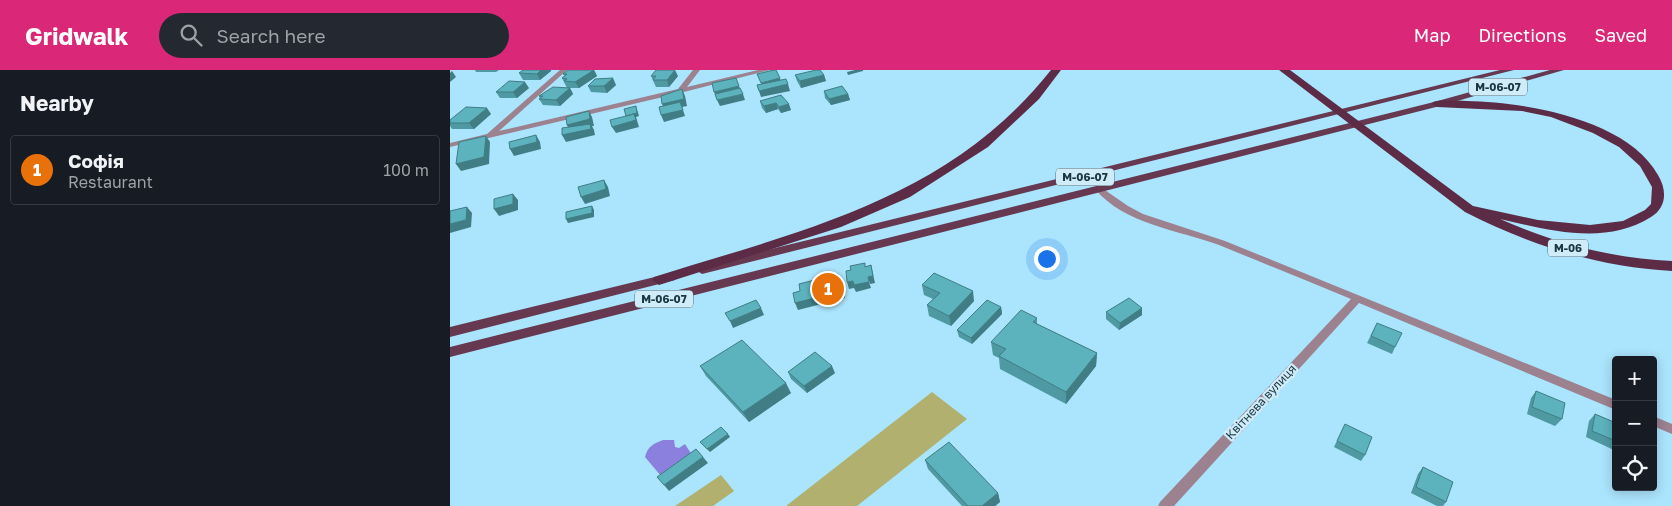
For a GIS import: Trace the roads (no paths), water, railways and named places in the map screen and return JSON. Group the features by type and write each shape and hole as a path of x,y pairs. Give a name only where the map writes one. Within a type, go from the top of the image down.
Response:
{"highway":[{"path":"660,280 837,224 906,194 984,145 1035,97 1056,70"},
{"name":"М-06","path":"1284,70 1470,209 1493,222 1547,243 1593,255 1649,266 1672,266"},
{"path":"1437,104 1495,104 1536,110 1569,119 1601,133 1641,160 1654,174 1660,196 1655,210 1635,223 1610,229 1583,230 1544,225 1470,209"}],"main road":[{"name":"М-06-07","path":"450,332 1510,70"},
{"name":"М-06-07","path":"450,352 1437,104 1560,70"}],"street":[{"path":"489,136 564,70"},
{"path":"680,91 697,70"},
{"path":"450,145 767,70"},
{"path":"1098,189 1107,199 1127,210 1220,242 1612,403"},
{"name":"Квітнева вулиця","path":"1165,506 1358,298"},
{"path":"1657,422 1672,428"}],"place":[{"name":"Софія","path":"828,289"}]}
